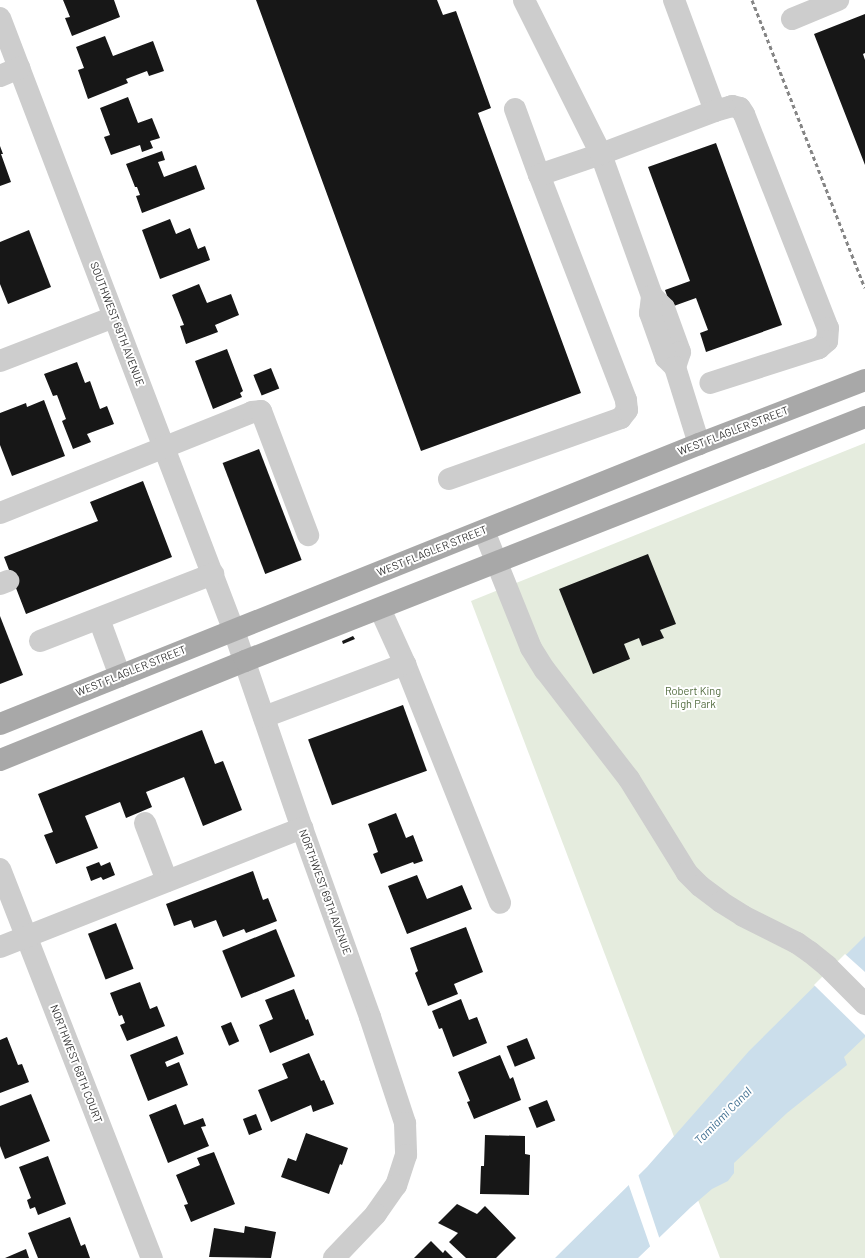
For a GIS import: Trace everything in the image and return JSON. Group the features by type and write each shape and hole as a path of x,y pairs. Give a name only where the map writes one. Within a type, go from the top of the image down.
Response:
{"main road":[{"name":"WEST FLAGLER STREET","path":"0,724 651,463 865,380"},
{"path":"0,760 244,661 380,609 865,417"},
{"path":"651,463 664,496"}],"street":[{"path":"524,0 601,154 652,296 664,308 680,352 675,367 699,444"},
{"path":"674,0 715,112"},
{"path":"792,19 838,0"},
{"name":"SOUTHWEST 69TH AVENUE","path":"0,18 10,72 114,317 234,631"},
{"path":"539,175 732,106 740,108 744,114 828,328 827,341 819,348 710,384"},
{"path":"449,479 621,418 627,410 626,400 515,109"},
{"path":"0,361 114,317"},
{"path":"0,513 252,412 260,411 308,535"},
{"path":"484,530 531,648 545,670 625,774 687,873 700,886 732,909 797,943 810,952 827,966 865,1004"},
{"path":"40,641 213,574"},
{"path":"380,609 405,664 500,903"},
{"path":"99,619 120,676"},
{"name":"NORTHWEST 69TH AVENUE","path":"234,631 402,1110 405,1123 406,1155 401,1173 389,1198 376,1214 334,1258"},
{"path":"264,717 405,664"},
{"path":"145,823 166,881"},
{"path":"0,947 302,828"},
{"name":"NORTHWEST 68TH COURT","path":"1,876 152,1258"}],"green space":[{"name":"Robert King High Park","path":"865,443 865,1258 720,1258 471,601"}],"water":[{"name":"Tamiami Canal","path":"865,936 865,1037 844,1057 847,1065 787,1113 734,1163 734,1173 728,1181 712,1189 638,1258 555,1258 647,1167 749,1051"}],"pier":[{"path":"845,954 865,972 865,1035 814,985"},
{"path":"638,1174 660,1240 651,1249 628,1183"}],"building":[{"path":"63,0 114,0 120,17 72,36 65,18 70,17"},
{"path":"256,0 437,0 443,15 456,11 491,108 478,113 581,393 421,451"},
{"path":"865,14 865,53 863,54 865,60 865,165 814,34"},
{"path":"105,36 113,56 153,41 164,71 149,76 147,71 126,79 128,83 88,99 78,70 84,68 76,47"},
{"path":"128,97 138,123 152,118 160,138 150,141 153,148 142,152 140,145 111,155 104,137 110,135 100,108"},
{"path":"716,143 782,325 706,352 700,333 708,330 696,298 671,307 665,290 690,281 648,167"},
{"path":"0,146 3,154 1,154 11,182 0,186"},
{"path":"162,151 165,160 158,162 164,177 196,165 205,189 142,213 136,196 140,195 137,187 135,187 126,164"},
{"path":"170,219 176,234 190,228 198,249 205,246 210,260 160,279 142,230"},
{"path":"29,230 51,287 8,304 0,284 0,242"},
{"path":"199,284 207,303 231,294 239,315 215,325 218,332 186,344 180,326 184,325 172,295"},
{"path":"227,349 243,391 240,393 242,397 213,409 195,361"},
{"path":"77,362 85,383 90,381 100,409 107,406 114,424 87,434 91,442 73,449 62,421 66,419 57,395 53,396 44,374"},
{"path":"271,368 279,388 262,396 253,375"},
{"path":"44,400 65,456 12,476 0,445 0,413 26,403 27,407"},
{"path":"259,449 302,560 265,574 223,463"},
{"path":"143,481 172,557 26,614 4,557 98,521 90,502"},
{"path":"648,554 676,624 660,630 664,638 642,646 639,638 624,644 630,659 593,674 559,589"},
{"path":"0,616 23,675 0,684"},
{"path":"353,636 355,639 343,644 342,641"},
{"path":"403,705 427,771 332,805 308,740"},
{"path":"202,730 215,764 223,761 242,810 203,826 184,777 146,792 152,807 126,818 120,802 85,816 98,848 56,864 44,835 53,832 38,794"},
{"path":"396,813 406,838 413,835 423,861 414,864 413,862 381,874 373,854 378,852 368,824"},
{"path":"99,862 101,866 110,862 115,875 103,880 101,877 91,881 86,867"},
{"path":"253,871 263,900 268,898 277,921 246,933 244,929 223,937 216,920 194,928 191,920 174,926 166,904"},
{"path":"417,875 427,899 462,885 472,909 407,934 388,886"},
{"path":"116,923 134,969 106,979 88,934"},
{"path":"466,927 483,972 454,984 458,994 428,1006 415,973 418,971 410,948"},
{"path":"276,929 295,976 241,998 222,951"},
{"path":"140,982 150,1009 157,1006 165,1026 127,1041 120,1025 125,1023 122,1015 119,1016 110,993"},
{"path":"294,989 306,1020 308,1019 314,1035 270,1053 259,1025 273,1019 265,1000"},
{"path":"461,999 469,1020 477,1017 487,1043 453,1057 442,1028 439,1029 432,1011"},
{"path":"231,1022 239,1041 229,1046 221,1026"},
{"path":"177,1036 184,1054 165,1062 167,1067 179,1062 188,1085 148,1101 130,1055"},
{"path":"7,1037 18,1065 22,1064 29,1082 0,1093 0,1040"},
{"path":"527,1038 535,1058 515,1067 507,1046"},
{"path":"309,1053 321,1081 324,1080 334,1104 313,1112 311,1105 271,1122 258,1090 288,1078 282,1064"},
{"path":"500,1055 510,1079 513,1077 521,1100 474,1119 467,1102 470,1101 458,1072"},
{"path":"31,1094 50,1141 5,1159 0,1146 0,1106"},
{"path":"547,1100 555,1120 537,1128 528,1107"},
{"path":"176,1104 184,1125 203,1118 206,1126 201,1127 209,1146 168,1163 149,1115"},
{"path":"256,1114 262,1130 249,1135 243,1119"},
{"path":"306,1133 348,1148 342,1165 340,1164 329,1194 281,1177 288,1158 296,1161"},
{"path":"485,1135 525,1136 525,1154 530,1155 529,1195 480,1194 481,1166 484,1166"},
{"path":"214,1152 235,1204 191,1222 184,1205 188,1204 176,1175 200,1165 197,1158"},
{"path":"48,1156 66,1204 38,1215 35,1207 30,1209 27,1200 31,1198 19,1167"},
{"path":"457,1204 477,1214 485,1206 516,1238 496,1258 466,1258 449,1242 458,1233 438,1223"},
{"path":"70,1217 81,1246 85,1244 90,1258 38,1258 28,1233"},
{"path":"245,1226 276,1232 271,1258 209,1257 214,1228 244,1233"},
{"path":"431,1241 443,1253 445,1250 453,1258 414,1258"},
{"path":"26,1249 29,1258 5,1258"}],"railway":[{"path":"752,0 865,288"}]}
